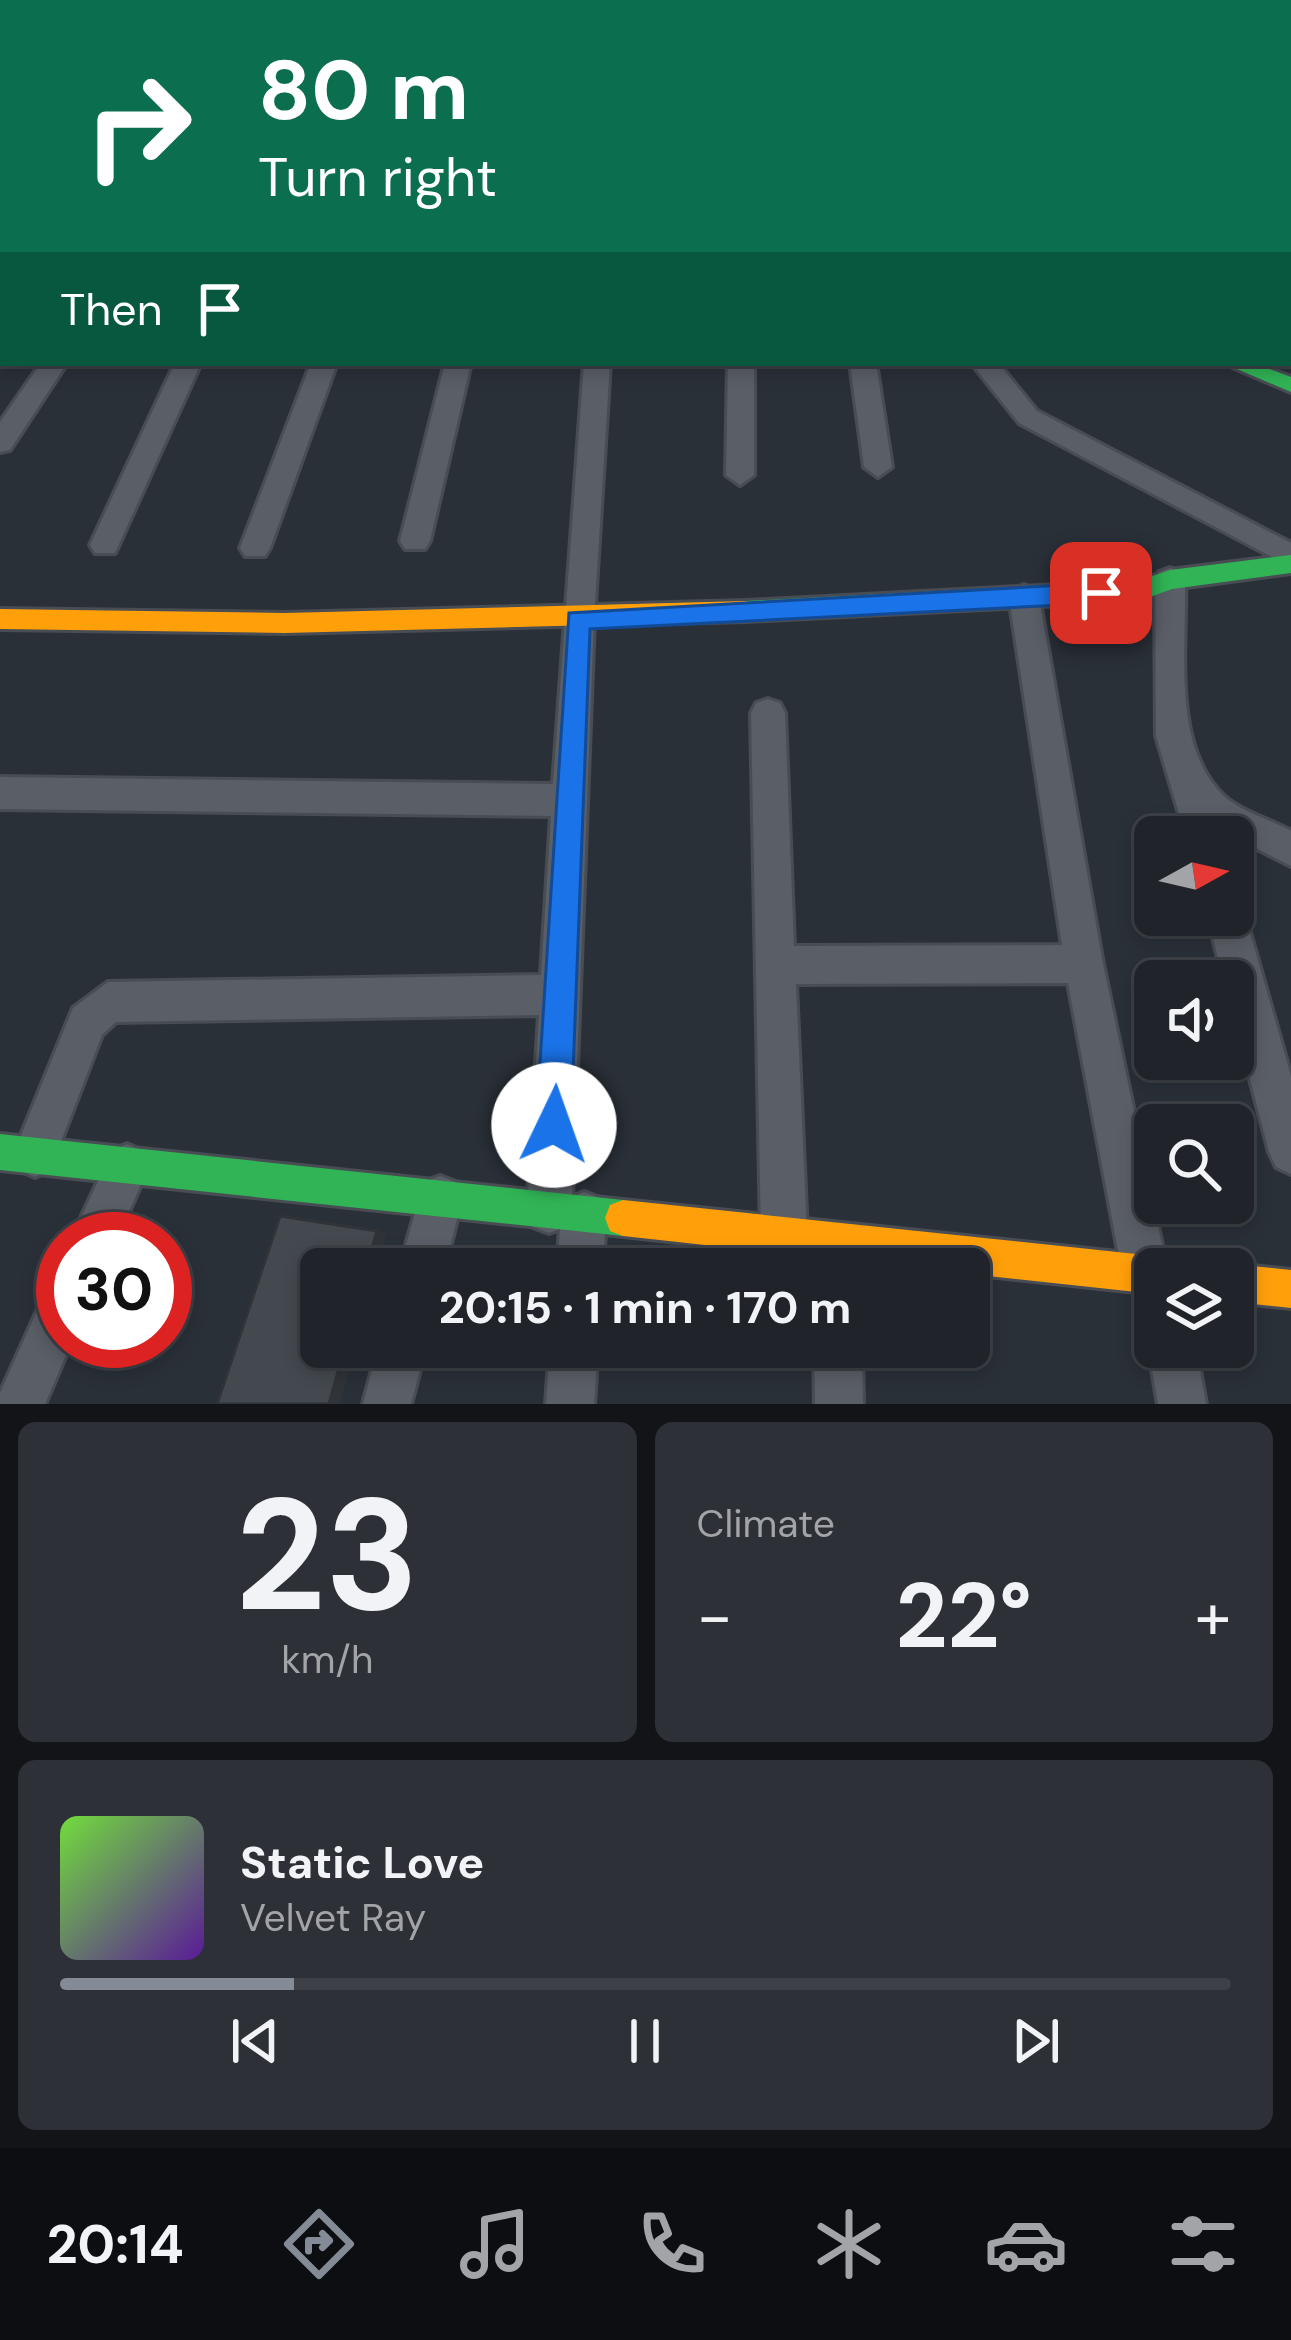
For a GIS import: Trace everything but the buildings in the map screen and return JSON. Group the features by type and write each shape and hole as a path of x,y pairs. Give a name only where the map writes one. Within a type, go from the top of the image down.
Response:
{"street":[{"path":"0,443 51,366"},
{"path":"105,544 187,366"},
{"path":"255,548 323,366"},
{"path":"415,541 457,366"},
{"path":"575,1248 567,1213 560,995 596,366"},
{"path":"740,475 741,366"},
{"path":"863,366 878,467"},
{"path":"986,366 1028,417 1291,560"},
{"path":"1241,366 1291,385"},
{"path":"0,619 578,620 1139,591 1170,580 1291,560"},
{"path":"1170,580 1173,736 1198,816"},
{"path":"1024,597 1084,964 1144,1248"},
{"path":"767,713 784,1235"},
{"path":"1184,763 1212,808 1291,849"},
{"path":"0,793 568,800"},
{"path":"1232,936 1291,1152"},
{"path":"776,965 1084,964"},
{"path":"560,995 108,1002 87,1022 18,1154 784,1235 818,1248"},
{"path":"106,1212 127,1166"},
{"path":"427,1248 440,1198"},
{"path":"990,1264 1134,1273"},
{"path":"1254,1285 1291,1289"},
{"path":"20,1404 36,1368"},
{"path":"387,1404 396,1368"},
{"path":"570,1404 573,1368"},
{"path":"838,1368 839,1404"},
{"path":"1176,1368 1183,1404"}],"traffic: fast":[{"path":"1241,366 1291,385"},
{"path":"746,611 1139,591 1170,580 1291,564"},
{"path":"0,1152 623,1218"}],"traffic: slow":[{"path":"0,619 285,623 746,611"},
{"path":"623,1218 1134,1273"},
{"path":"1254,1285 1291,1289"}],"route":[{"path":"554,1125 578,620 1101,593"}]}
